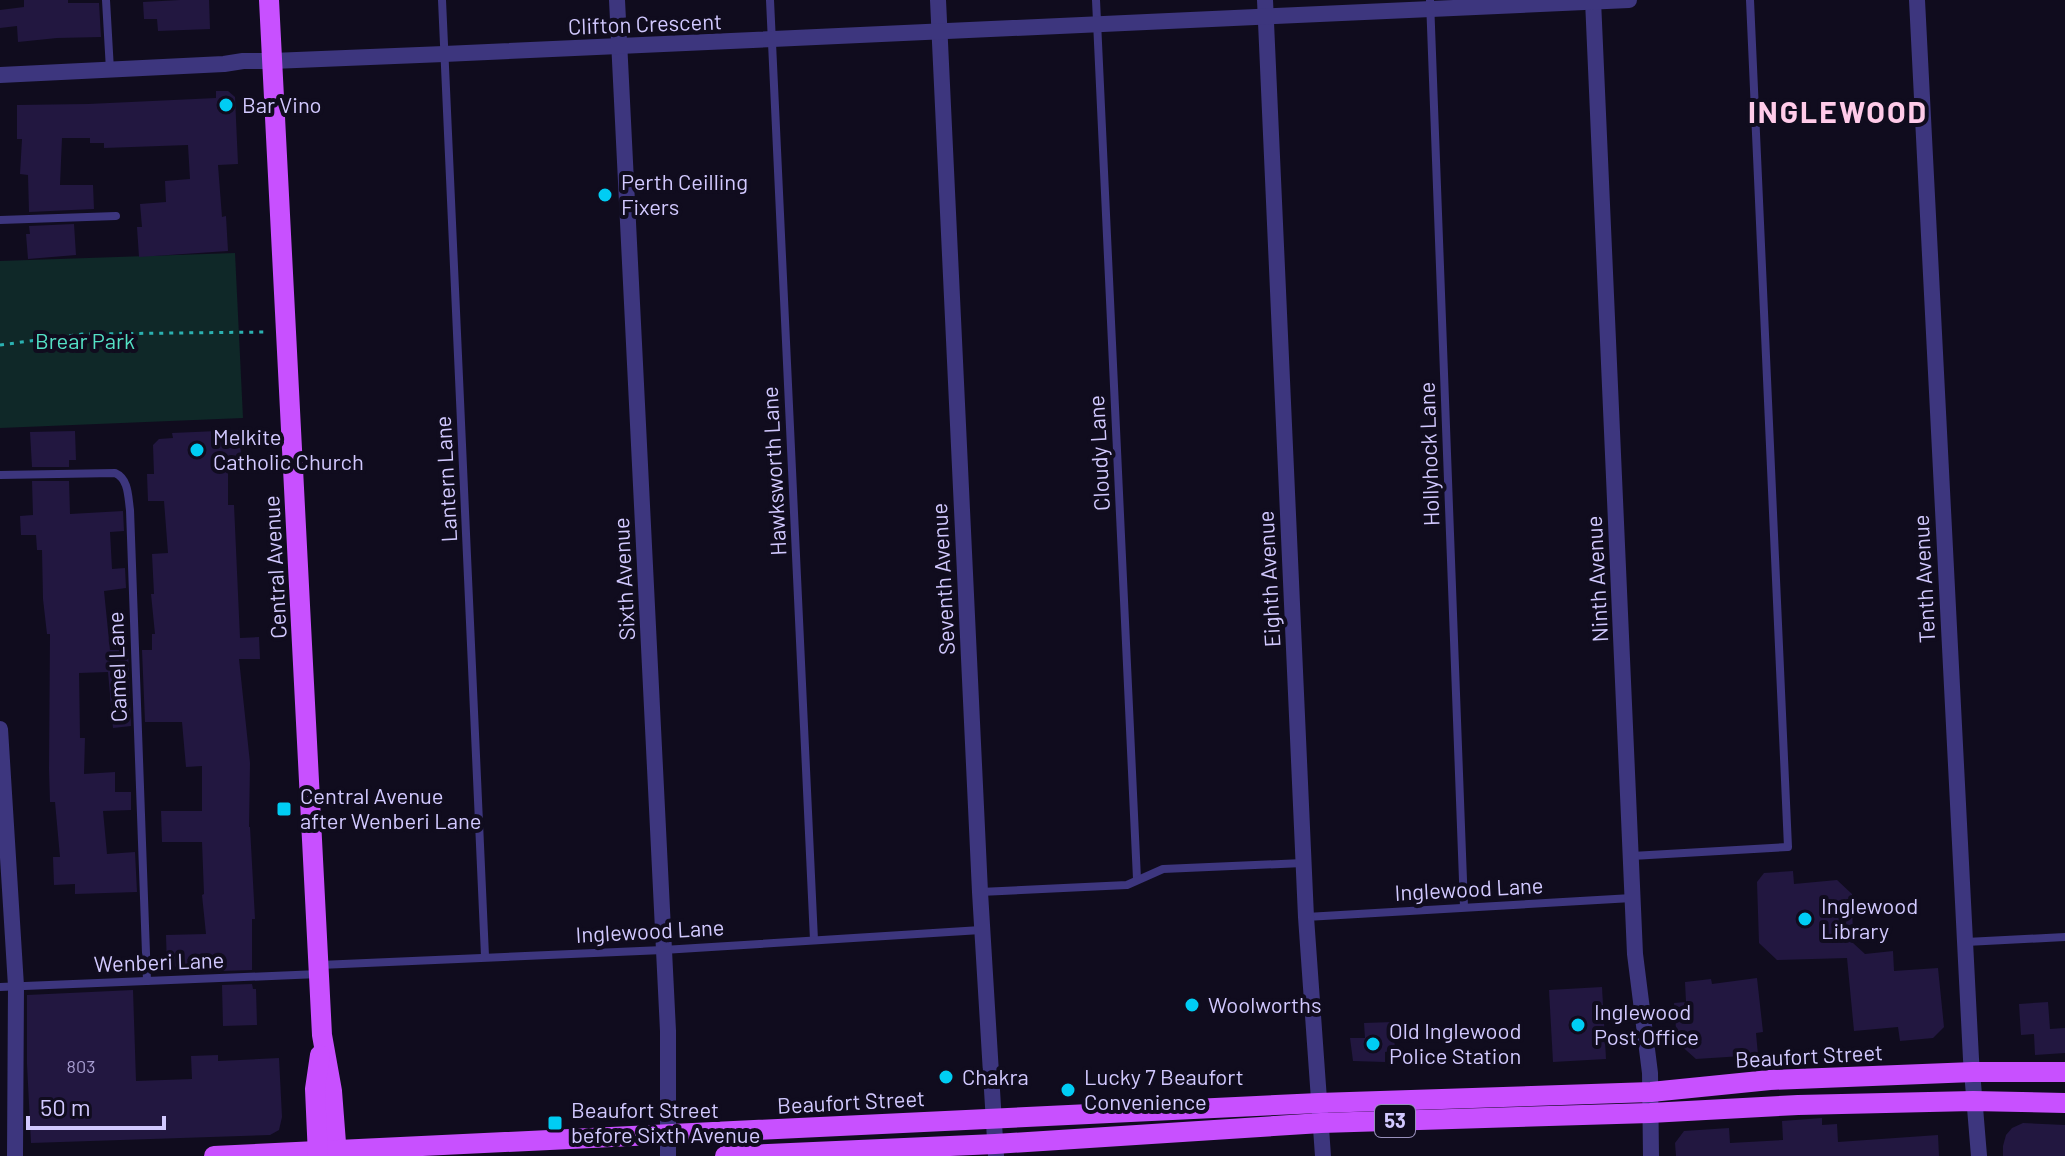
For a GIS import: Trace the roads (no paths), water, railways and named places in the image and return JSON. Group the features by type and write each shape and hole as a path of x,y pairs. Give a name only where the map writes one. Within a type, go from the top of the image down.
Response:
{"main road":[{"name":"Central Avenue","path":"269,0 320,970 322,1035 315,1089 327,1153"},
{"name":"Beaufort Street","path":"1650,1103 1770,1080 1973,1072 2065,1072"},
{"name":"Beaufort Street","path":"214,1156 993,1120 1650,1103 2065,1103"},
{"name":"Beaufort Street","path":"725,1156 996,1150 1320,1113"}],"street":[{"name":"Sixth Avenue","path":"617,0 668,1031 668,1156"},
{"name":"Seventh Avenue","path":"938,0 981,930 996,1150"},
{"name":"Eighth Avenue","path":"1265,0 1306,917 1323,1156"},
{"name":"Clifton Crescent","path":"0,75 243,61 1266,17 1430,5 1629,0"},
{"name":"Tenth Avenue","path":"1917,0 1973,1101 1977,1112 1979,1156"},
{"name":"Ninth Avenue","path":"1593,1 1635,954 1650,1103 1651,1156"},
{"path":"0,729 15,1156"}],"lane":[{"path":"106,0 110,70"},
{"name":"Lantern Lane","path":"442,0 485,956"},
{"name":"Hawksworth Lane","path":"770,0 814,940"},
{"name":"Cloudy Lane","path":"1096,0 1137,879"},
{"path":"1632,856 1788,847 1750,0"},
{"name":"Hollyhock Lane","path":"1430,5 1464,907"},
{"path":"0,220 116,216"},
{"name":"Camel Lane","path":"0,475 115,473 122,475 125,481 130,510 147,981"},
{"path":"980,892 1127,885 1163,869 1304,863"},
{"name":"Inglewood Lane","path":"1306,917 1633,898"},
{"name":"Inglewood Lane","path":"320,970 485,956 663,950 981,930"},
{"path":"1965,942 2065,937"},
{"name":"Wenberi Lane","path":"8,986 320,970"}],"place":[{"name":"Bar Vino","path":"226,105"},
{"name":"Perth Ceilling Fixers","path":"605,195"},
{"name":"Melkite Catholic Church","path":"197,450"},
{"name":"Central Avenue after Wenberi Lane","path":"284,809"},
{"name":"Inglewood Library","path":"1805,919"},
{"name":"Woolworths","path":"1192,1005"},
{"name":"Inglewood Post Office","path":"1578,1025"},
{"name":"Old Inglewood Police Station","path":"1373,1044"},
{"name":"Chakra","path":"946,1077"},
{"name":"Lucky 7 Beaufort Convenience","path":"1068,1090"},
{"name":"Beaufort Street before Sixth Avenue","path":"555,1123"}],"district":[{"name":"INGLEWOOD","path":"1838,113"}],"park label":[{"name":"Brear Park","path":"85,341"}]}
